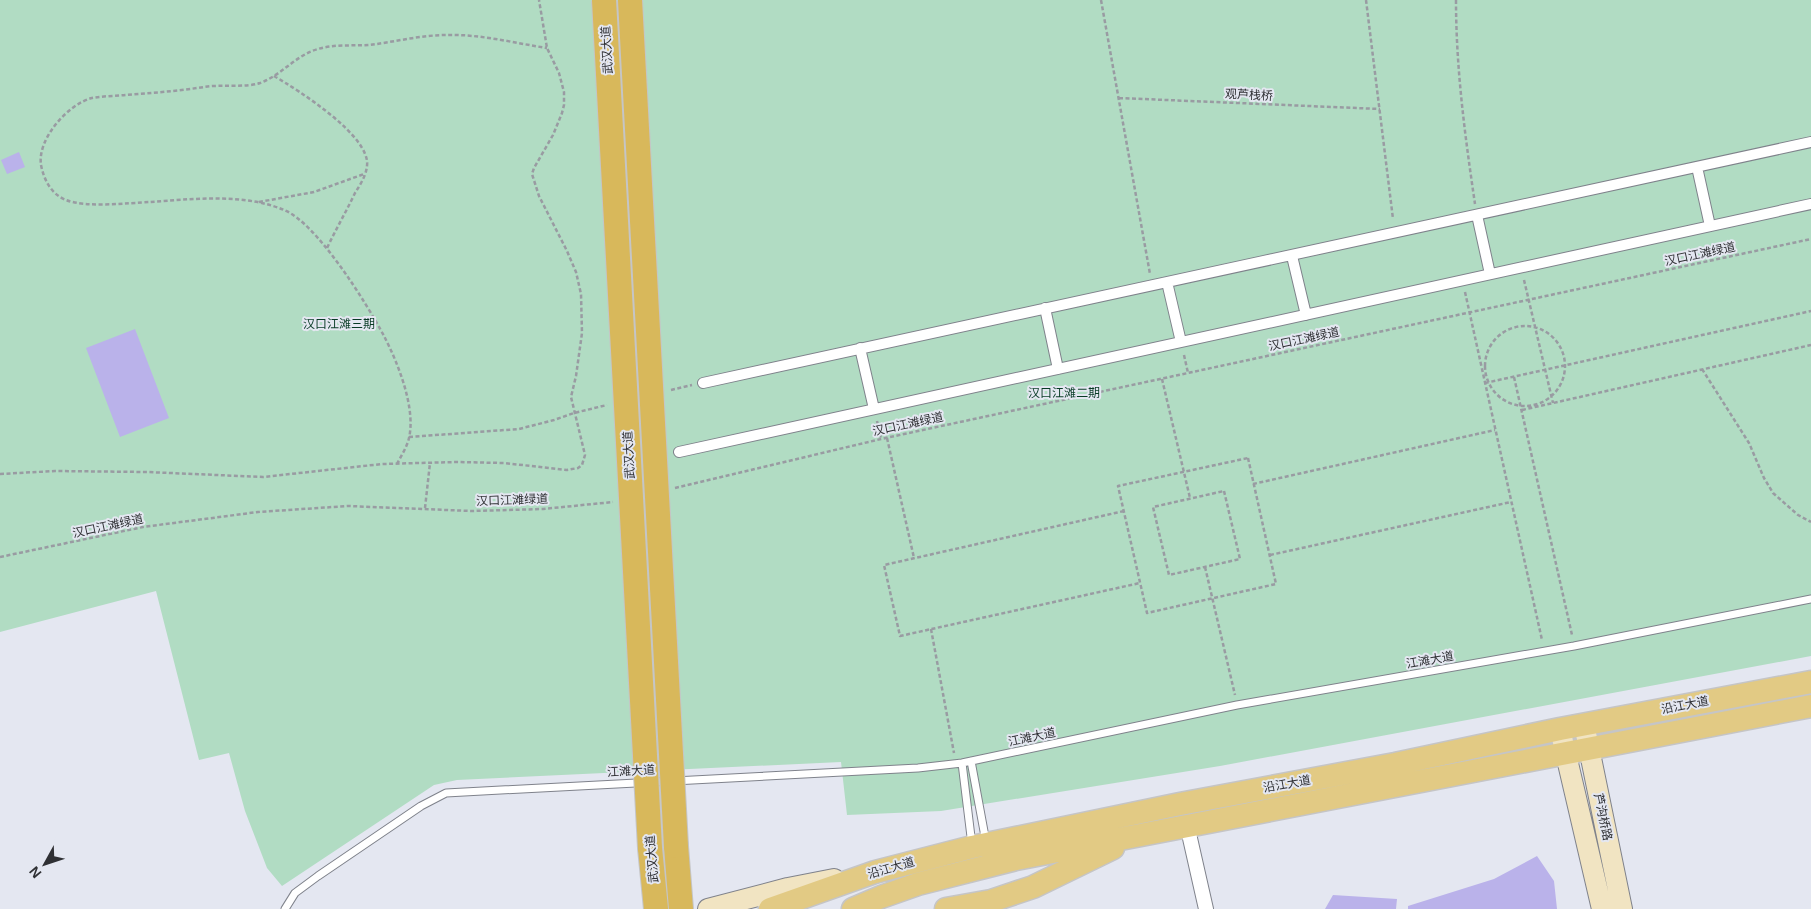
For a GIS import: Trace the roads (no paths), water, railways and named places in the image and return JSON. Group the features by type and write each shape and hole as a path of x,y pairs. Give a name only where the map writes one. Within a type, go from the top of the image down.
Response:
{"highway":[{"name":"武汉大道","path":"604,0 650,848 656,909"},
{"name":"武汉大道","path":"630,0 681,909"}],"main road":[{"name":"沿江大道","path":"770,909 876,872 979,845 1180,804 1395,764 1584,724 1811,682"},
{"name":"沿江大道","path":"853,909 881,896 918,884 996,863 1811,706"},
{"name":"芦沟桥路","path":"1584,724 1622,909"},
{"name":"芦沟桥路","path":"1560,729 1602,909"},
{"path":"946,909 991,900 1033,887 1139,835"},
{"path":"708,909 812,883 876,872"}],"street":[{"path":"704,383 1811,142"},
{"path":"1697,167 1710,226"},
{"path":"679,452 1811,204"},
{"path":"1477,215 1490,274"},
{"path":"1292,256 1306,315"},
{"path":"1167,282 1181,342"},
{"path":"1045,308 1058,369"},
{"path":"860,348 874,409"},
{"path":"1187,825 1206,909"}],"lane":[{"name":"江滩大道","path":"285,909 294,893 422,806 446,793 908,768 959,763 1237,705 1574,646 1811,600"},
{"path":"971,761 979,845"},
{"path":"959,763 979,845"}],"park label":[{"name":"汉口江滩三期","path":"339,324"},
{"name":"汉口江滩二期","path":"1064,393"}]}
